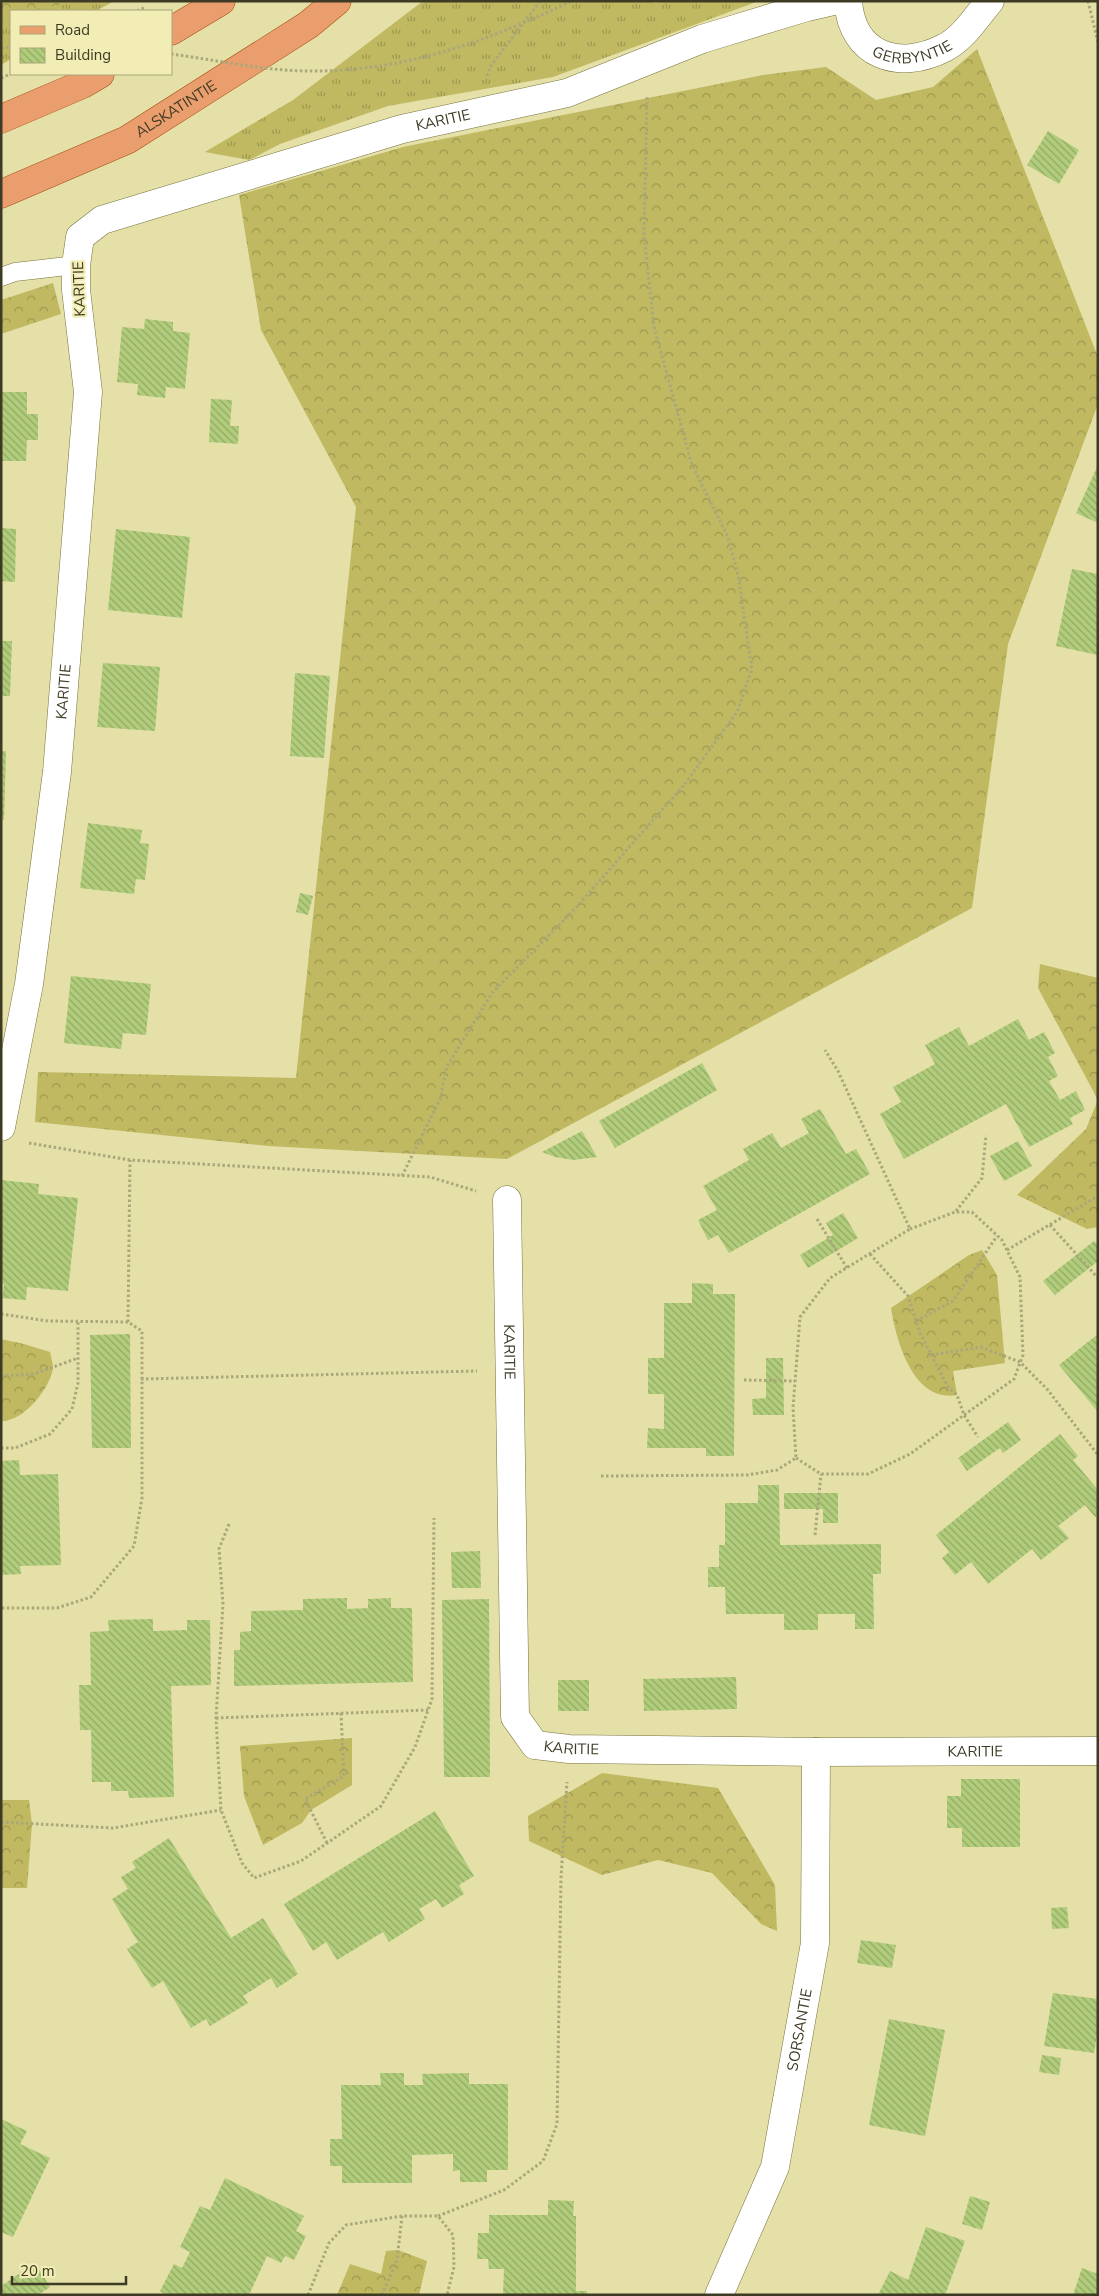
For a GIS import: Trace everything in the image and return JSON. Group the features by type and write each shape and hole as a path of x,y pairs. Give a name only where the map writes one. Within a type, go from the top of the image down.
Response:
{"main road":[{"path":"172,30 221,1"},
{"name":"ALSKATINTIE","path":"1,194 128,140 308,25 337,1"},
{"path":"1,119 83,84 98,75"}],"street":[{"name":"KARITIE","path":"10,1134 59,752 88,392 76,290 76,265 80,237 102,220 402,129 567,93 702,39 807,6 833,1"},
{"name":"GERBYNTIE","path":"848,1 849,16 854,29 870,50 900,59 924,56 945,48 966,31 990,1"},
{"name":"KARITIE","path":"507,1200 515,1717 535,1745 569,1749 816,1752 1098,1751"},
{"name":"SORSANTIE","path":"719,2295 775,2167 782,2128 815,1943 816,1752"}],"lane":[{"path":"1,277 15,272 76,265"}],"path":[{"path":"477,113 490,67 540,1"},
{"path":"172,54 237,64 308,71 372,68 437,54 482,40 520,26 571,1"},
{"path":"1088,1 1098,42"},
{"path":"402,1176 440,1099 447,1066 492,993 574,911 684,784 737,712 752,669 738,575 728,537 692,466 654,327 644,235 648,62"},
{"path":"825,1050 838,1071 910,1230"},
{"path":"10,1134 130,1160 430,1177 507,1200"},
{"path":"955,1212 982,1178 986,1135"},
{"path":"128,1322 130,1160"},
{"path":"1007,1250 1098,1196"},
{"path":"955,1212 972,1212 997,1236 1007,1250 1020,1277 1023,1355 1014,1380 910,1454 868,1474 821,1474 796,1458 793,1408 800,1317 830,1278 910,1230 955,1212"},
{"path":"817,1219 847,1268"},
{"path":"1050,1225 1098,1278"},
{"path":"916,1321 953,1301 997,1236"},
{"path":"870,1254 908,1296 916,1321 931,1355 948,1387 957,1395 964,1415 978,1437"},
{"path":"1,1314 48,1321 128,1322 142,1331 142,1498 134,1546 92,1597 57,1608 1,1608"},
{"path":"1,1448 15,1448 50,1434 72,1410 78,1382 78,1322"},
{"path":"931,1355 981,1346 1020,1362 1047,1389 1098,1455"},
{"path":"1,1376 34,1374 78,1358"},
{"path":"141,1379 510,1370"},
{"path":"744,1380 795,1381"},
{"path":"601,1476 747,1476 777,1470 796,1458"},
{"path":"815,1535 821,1474"},
{"path":"229,1524 219,1549 223,1604 216,1718 220,1810 242,1863 254,1878 301,1861 380,1806 415,1747 432,1699 434,1518"},
{"path":"216,1718 428,1710"},
{"path":"327,1843 305,1799 344,1776 341,1714"},
{"path":"308,2295 329,2244 346,2225 402,2216 438,2216 504,2190 543,2161 557,2124 561,1878 569,1749"},
{"path":"1,1822 114,1828 220,1810"},
{"path":"382,2295 397,2260 402,2216"},
{"path":"438,2216 453,2235 454,2267 447,2295"}],"green space":[{"path":"1,1 85,1 27,10 10,10 10,13 1,14"},
{"path":"84,1 114,1 98,10 24,10"},
{"path":"423,1 653,1 655,3 665,1 759,1 553,77 388,106 280,144 249,160 205,152 293,100"},
{"path":"10,12 10,60 1,65 1,14"},
{"path":"977,49 1098,357 1098,404 1008,644 972,908 507,1159 268,1146 35,1122 38,1072 296,1078 356,507 261,330 239,195 403,147 763,75 826,67 876,100 933,87"},
{"path":"53,283 61,314 1,334 1,300"},
{"path":"1040,964 1098,978 1098,1100 1038,988"},
{"path":"1098,1100 1098,1227 1087,1229 1017,1195 1086,1129"},
{"path":"982,1250 997,1275 1005,1363 953,1371 957,1395 942,1395 929,1389 918,1379 909,1366 897,1336 891,1308 969,1255"},
{"path":"1,1339 50,1352 53,1368 47,1385 34,1403 18,1416 1,1421"},
{"path":"352,1738 352,1785 311,1810 302,1823 263,1845 244,1796 240,1746"},
{"path":"602,1773 718,1788 775,1885 777,1931 761,1924 712,1873 658,1860 602,1875 529,1841 528,1816"},
{"path":"1,1800 29,1800 32,1824 27,1888 1,1888"},
{"path":"398,2250 427,2261 419,2295 337,2295 350,2264 381,2274 386,2251"}],"building":[{"path":"1048,131 1079,150 1059,184 1027,165"},
{"path":"145,319 173,322 173,331 190,333 185,389 166,387 165,398 137,395 138,384 117,382 122,327 144,329"},
{"path":"1,392 27,392 27,414 38,414 38,440 27,440 26,461 1,461"},
{"path":"211,399 232,400 230,426 239,426 238,444 209,442"},
{"path":"1098,465 1098,523 1076,513"},
{"path":"1,528 16,529 15,582 1,581"},
{"path":"116,529 190,537 182,618 108,610"},
{"path":"1072,569 1098,574 1098,655 1056,646"},
{"path":"1,641 12,641 10,696 1,696"},
{"path":"103,663 160,667 155,731 97,727"},
{"path":"295,673 330,676 324,758 290,756"},
{"path":"1,751 6,751 4,820 1,819"},
{"path":"88,823 142,830 140,843 149,844 145,880 136,879 134,894 80,888"},
{"path":"300,893 313,896 308,915 296,912"},
{"path":"71,976 151,984 146,1035 123,1033 121,1049 64,1043"},
{"path":"1018,1019 1029,1040 1044,1032 1055,1053 1048,1057 1058,1076 1049,1081 1060,1100 1076,1091 1085,1110 1070,1118 1073,1124 1029,1147 1006,1104 904,1159 880,1114 901,1102 893,1087 935,1064 925,1045 959,1027 969,1046"},
{"path":"702,1063 717,1090 615,1148 599,1121"},
{"path":"820,1109 846,1154 856,1149 870,1174 729,1253 718,1235 708,1240 698,1220 717,1210 703,1186 749,1160 743,1149 772,1133 781,1148 809,1133 801,1119"},
{"path":"582,1131 597,1157 573,1160 555,1157 542,1152"},
{"path":"1018,1141 1032,1166 1004,1181 990,1156"},
{"path":"1,1180 39,1184 38,1194 78,1198 68,1291 27,1287 26,1300 2,1298 4,1284 1,1284"},
{"path":"843,1213 858,1238 808,1268 800,1255 833,1235 826,1223"},
{"path":"1094,1241 1098,1245 1098,1261 1055,1295 1043,1281"},
{"path":"692,1283 713,1284 713,1294 735,1294 734,1456 706,1456 706,1448 647,1448 648,1428 664,1429 664,1394 648,1394 648,1358 664,1358 664,1303 692,1303"},
{"path":"130,1334 131,1448 92,1448 90,1335"},
{"path":"1098,1334 1098,1412 1059,1365"},
{"path":"766,1358 783,1358 784,1415 753,1415 752,1399 766,1398"},
{"path":"1008,1422 1021,1440 1003,1453 1000,1448 967,1471 958,1458"},
{"path":"1060,1434 1078,1456 1073,1460 1098,1490 1098,1515 1095,1517 1085,1505 1058,1526 1069,1538 1041,1560 1032,1549 988,1584 971,1562 955,1575 942,1558 949,1552 936,1535"},
{"path":"19,1460 20,1475 58,1474 61,1565 20,1566 21,1574 1,1575 1,1461"},
{"path":"758,1485 779,1485 780,1545 881,1544 881,1574 873,1574 874,1629 855,1629 855,1614 818,1614 818,1630 784,1630 784,1614 726,1614 725,1587 708,1587 708,1567 719,1567 719,1545 725,1545 725,1503 758,1503"},
{"path":"784,1493 838,1493 838,1523 823,1523 823,1509 784,1509"},
{"path":"480,1551 481,1588 452,1588 451,1552"},
{"path":"347,1598 347,1609 368,1608 368,1599 391,1598 391,1608 412,1608 413,1682 234,1686 234,1650 240,1650 240,1632 251,1631 251,1611 303,1610 303,1599"},
{"path":"489,1599 490,1777 444,1777 442,1600"},
{"path":"153,1619 153,1631 187,1630 187,1620 210,1620 211,1685 171,1686 174,1797 129,1798 128,1791 111,1791 111,1782 92,1782 91,1730 80,1730 79,1685 91,1685 90,1632 109,1631 108,1620"},
{"path":"736,1677 737,1709 644,1711 643,1679"},
{"path":"558,1680 589,1680 589,1711 558,1711"},
{"path":"961,1779 1020,1779 1020,1847 962,1847 962,1828 947,1828 947,1796 961,1796"},
{"path":"435,1811 474,1876 459,1885 464,1894 442,1908 436,1899 419,1909 425,1919 389,1942 383,1932 337,1960 326,1942 313,1951 284,1904"},
{"path":"169,1838 231,1938 263,1918 298,1974 277,1988 271,1978 243,1996 248,2003 210,2026 206,2019 191,2028 163,1981 152,1988 127,1949 138,1942 112,1899 128,1889 121,1877 136,1868 132,1862"},
{"path":"1067,1907 1069,1928 1052,1929 1051,1908"},
{"path":"861,1940 896,1945 892,1968 857,1963"},
{"path":"1053,1993 1098,1999 1098,2028 1094,2053 1044,2046"},
{"path":"889,2019 945,2030 925,2136 869,2125"},
{"path":"1042,2055 1061,2058 1059,2075 1039,2072"},
{"path":"380,2073 404,2073 404,2085 423,2085 422,2074 469,2073 469,2084 508,2084 508,2170 487,2170 487,2182 460,2182 460,2170 453,2171 453,2154 412,2155 412,2183 342,2183 342,2166 330,2166 330,2139 342,2139 341,2085 381,2085"},
{"path":"1,2119 27,2131 20,2144 50,2158 13,2237 1,2232"},
{"path":"225,2178 304,2216 296,2231 306,2236 294,2260 285,2256 281,2263 267,2256 249,2295 166,2295 160,2291 174,2264 182,2268 190,2252 180,2247 200,2206 210,2210"},
{"path":"970,2196 990,2202 982,2230 962,2224"},
{"path":"548,2200 574,2201 573,2216 576,2216 576,2291 587,2291 587,2295 503,2295 504,2269 489,2269 488,2259 477,2259 478,2233 489,2233 489,2215 548,2215"},
{"path":"926,2227 965,2241 945,2295 878,2295 890,2271 908,2280"},
{"path":"37,2266 50,2287 38,2295 1,2295 1,2286 23,2271 25,2274"},
{"path":"1082,2268 1098,2274 1098,2295 1073,2295"}]}
